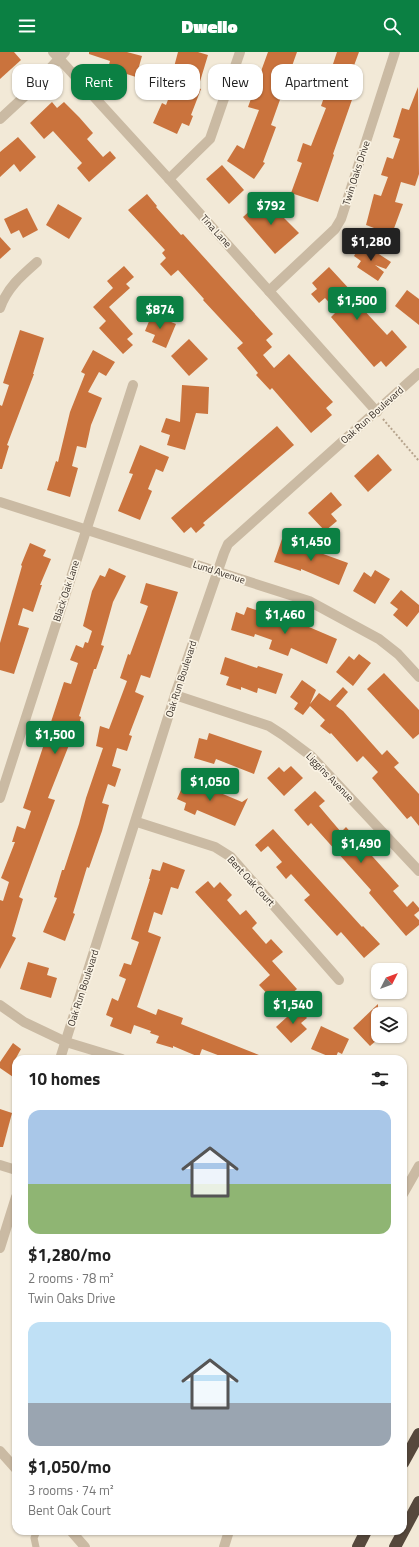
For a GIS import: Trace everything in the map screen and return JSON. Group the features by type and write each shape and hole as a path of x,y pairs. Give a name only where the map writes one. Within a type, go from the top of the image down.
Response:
{"highway":[{"path":"407,1456 419,1434"},
{"path":"407,1524 419,1502"},
{"path":"358,1547 364,1535"},
{"path":"395,1547 401,1535"}],"street":[{"path":"169,179 210,139 240,52"},
{"name":"Twin Oaks Drive","path":"269,291 335,229 341,219 395,52"},
{"path":"0,119 59,54"},
{"name":"Tina Lane","path":"59,54 379,415"},
{"path":"0,308 4,297 14,282 37,262"},
{"name":"Oak Run Boulevard","path":"61,1055 137,822 175,695 217,571 228,544 379,415 419,373"},
{"name":"Black Oak Lane","path":"0,798 133,385"},
{"name":"Lund Avenue","path":"0,502 309,601 379,639 398,654 419,677"},
{"name":"Liggins Avenue","path":"175,695 268,726 283,735 311,756 419,872"},
{"name":"Bent Oak Court","path":"137,822 215,847 231,857 339,980"},
{"path":"0,1005 24,1022 66,1042 109,1055"},
{"path":"0,1165 12,1169"},
{"path":"407,1187 419,1166"},
{"path":"0,1248 12,1210"},
{"path":"0,1451 12,1464"},
{"path":"75,1535 86,1547"},
{"path":"224,1547 228,1535"}],"lane":[{"path":"35,1535 34,1538 36,1547"}],"path":[{"path":"379,415 419,461"}],"building":[{"path":"0,52 14,52 21,60 17,64 12,64 12,68 0,79"},
{"path":"89,52 127,52 142,56 140,64 135,64 135,77 127,74 127,64 109,64 110,61 89,54"},
{"path":"178,52 198,52 208,55 200,81 200,64 175,64"},
{"path":"268,52 297,52 293,64 271,64 271,100 280,100 271,125 276,127 263,162 265,163 254,179 227,161 237,145 244,149 259,110 248,107 251,100 263,100 263,66"},
{"path":"337,52 359,52 355,64 333,64"},
{"path":"418,87 419,174 415,186 401,182 395,202 403,204 389,242 371,237 374,228 366,225 374,194 381,196 388,177 381,175 387,157 393,159 400,139 393,137 402,108 409,110"},
{"path":"168,100 197,100 191,115 193,116 189,126 182,123 177,134 153,123 162,103 166,105"},
{"path":"323,100 352,100 318,202 291,193 302,163 297,161 303,143 311,146 326,108 321,106"},
{"path":"52,102 57,108 64,102 93,133 87,139 103,157 110,151 116,158 89,182 77,168 82,163 53,131 44,139 30,123"},
{"path":"18,137 36,157 20,172 14,164 0,177 0,152"},
{"path":"222,165 244,190 229,204 206,179"},
{"path":"147,194 157,206 156,207 181,235 183,234 273,334 266,340 272,347 263,355 274,368 289,354 333,402 326,408 332,415 311,433 272,388 270,390 256,375 258,373 237,348 243,343 203,300 204,299 178,270 171,276 160,264 166,258 162,253 165,250 128,210"},
{"path":"264,198 299,233 275,254 243,217"},
{"path":"58,204 82,218 69,239 46,225"},
{"path":"27,208 38,230 23,238 19,230 11,234 4,219"},
{"path":"0,237 11,249 0,259"},
{"path":"362,243 391,262 386,269 375,265 384,272 378,281 357,267 361,261 354,256"},
{"path":"124,266 134,277 126,284 130,288 109,307 133,334 127,339 133,345 123,354 99,328 106,321 93,307 113,288 107,281"},
{"path":"329,267 364,305 361,307 387,335 392,330 407,347 386,367 381,361 374,367 331,317 337,311 325,298 319,303 311,294 317,289 312,283"},
{"path":"407,290 419,299 419,325 395,306"},
{"path":"152,314 176,324 166,348 152,342 155,335 145,331"},
{"path":"20,330 44,338 34,374 7,445 9,446 2,469 0,469 0,405 2,406 9,385 3,383"},
{"path":"189,339 208,359 189,376 171,356"},
{"path":"93,350 115,362 106,376 99,372 88,392 102,398 91,425 86,448 77,446 72,466 78,468 70,497 47,490 56,461 58,462 70,412 85,374 81,372"},
{"path":"182,385 209,387 208,414 196,413 185,450 167,445 170,435 161,432 166,418 180,422"},
{"path":"277,426 294,445 203,523 205,525 196,533 191,527 184,533 171,518"},
{"path":"140,445 169,457 163,472 156,469 148,489 152,491 140,520 118,511 133,474 129,473"},
{"path":"378,454 392,470 368,492 354,476"},
{"path":"331,492 342,505 331,514 337,521 325,531 308,513"},
{"path":"282,539 348,563 339,585 301,569 301,571 274,562"},
{"path":"30,543 46,550 43,556 51,559 40,585 42,585 33,612 23,608 18,625 29,628 14,674 0,670 0,643 22,566 21,565"},
{"path":"109,568 126,576 113,602 101,645 104,646 96,669 94,669 79,716 81,717 75,741 71,740 48,798 55,800 19,897 23,899 12,936 16,938 0,969 0,900 3,901 9,882 1,878 15,842 12,842 17,826 25,829 31,811 23,808 44,744 53,747 58,727 50,725 64,682 71,684 78,663 70,660 76,645 83,648 85,642 88,643 92,631 83,626 92,591 100,575 105,577"},
{"path":"375,570 390,579 375,604 353,591 364,572 371,577"},
{"path":"146,583 178,592 150,678 141,675 135,692 144,696 129,735 132,736 127,751 117,748 112,766 121,769 115,787 108,784 102,803 109,805 102,831 89,868 87,867 73,913 75,914 65,941 43,932 57,898 54,897 62,870 64,870 103,748 96,746 100,726 109,729 127,681 120,678 128,654 130,655 148,606 140,603"},
{"path":"401,590 419,605 419,612 407,627 393,615 398,609 390,603"},
{"path":"247,607 309,627 337,639 327,664 291,648 288,656 269,649 272,640 255,634 254,637 231,630 236,612 244,615"},
{"path":"359,654 371,663 353,686 336,672 349,656 354,660"},
{"path":"225,657 257,668 258,666 283,674 276,694 258,688 257,693 241,687 241,690 226,685 229,677 220,674"},
{"path":"384,673 419,710 419,734 413,739 367,689"},
{"path":"302,680 316,690 310,704 319,693 330,701 343,687 348,692 336,706 343,711 382,755 387,750 399,763 394,767 419,794 419,826 411,816 407,819 372,778 378,772 363,756 357,762 331,733 330,734 320,726 325,720 310,706 303,715 294,709 298,703 290,697"},
{"path":"209,733 262,751 254,774 216,759 214,764 194,758 199,738 207,740"},
{"path":"291,766 303,778 284,796 267,778 279,767 284,772"},
{"path":"188,774 200,780 199,784 242,802 248,798 235,826 197,810 195,815 184,810 186,803 177,799"},
{"path":"315,791 325,801 319,806 341,832 346,827 399,886 393,891 407,907 413,901 419,908 419,911 414,915 419,920 419,925 406,936 369,893 371,890 311,823 308,826 294,810"},
{"path":"273,829 362,927 363,926 380,944 364,958 341,932 337,936 304,900 310,895 291,874 286,879 276,867 282,862 268,846 261,852 255,845"},
{"path":"163,862 185,870 178,889 171,887 162,915 154,912 148,932 161,937 137,1007 156,1015 158,1009 183,1018 181,1024 259,1055 218,1055 202,1049 200,1055 194,1055 173,1046 173,1048 156,1043 159,1036 150,1033 151,1031 134,1025 131,1034 110,1026 113,1018 106,1015 112,998 118,1001 126,979 119,976 124,963 131,965 139,942 131,939 152,869 160,871"},
{"path":"208,881 214,888 220,882 232,895 227,900 240,915 246,910 257,923 252,928 266,944 271,939 283,952 272,961 297,989 283,1001 277,994 272,999 259,985 270,975 195,892"},
{"path":"28,962 49,968 47,975 57,978 51,998 20,989"},
{"path":"298,1007 307,1018 301,1023 307,1029 291,1043 276,1027"},
{"path":"371,1011 371,1043 373,1043 370,1046 353,1028"},
{"path":"321,1026 349,1039 342,1054 338,1052 337,1055 325,1055 311,1049"},
{"path":"13,1043 21,1049 18,1055 12,1055 12,1076 0,1068 0,1062"},
{"path":"0,1109 12,1113 3,1147 0,1147"}]}
